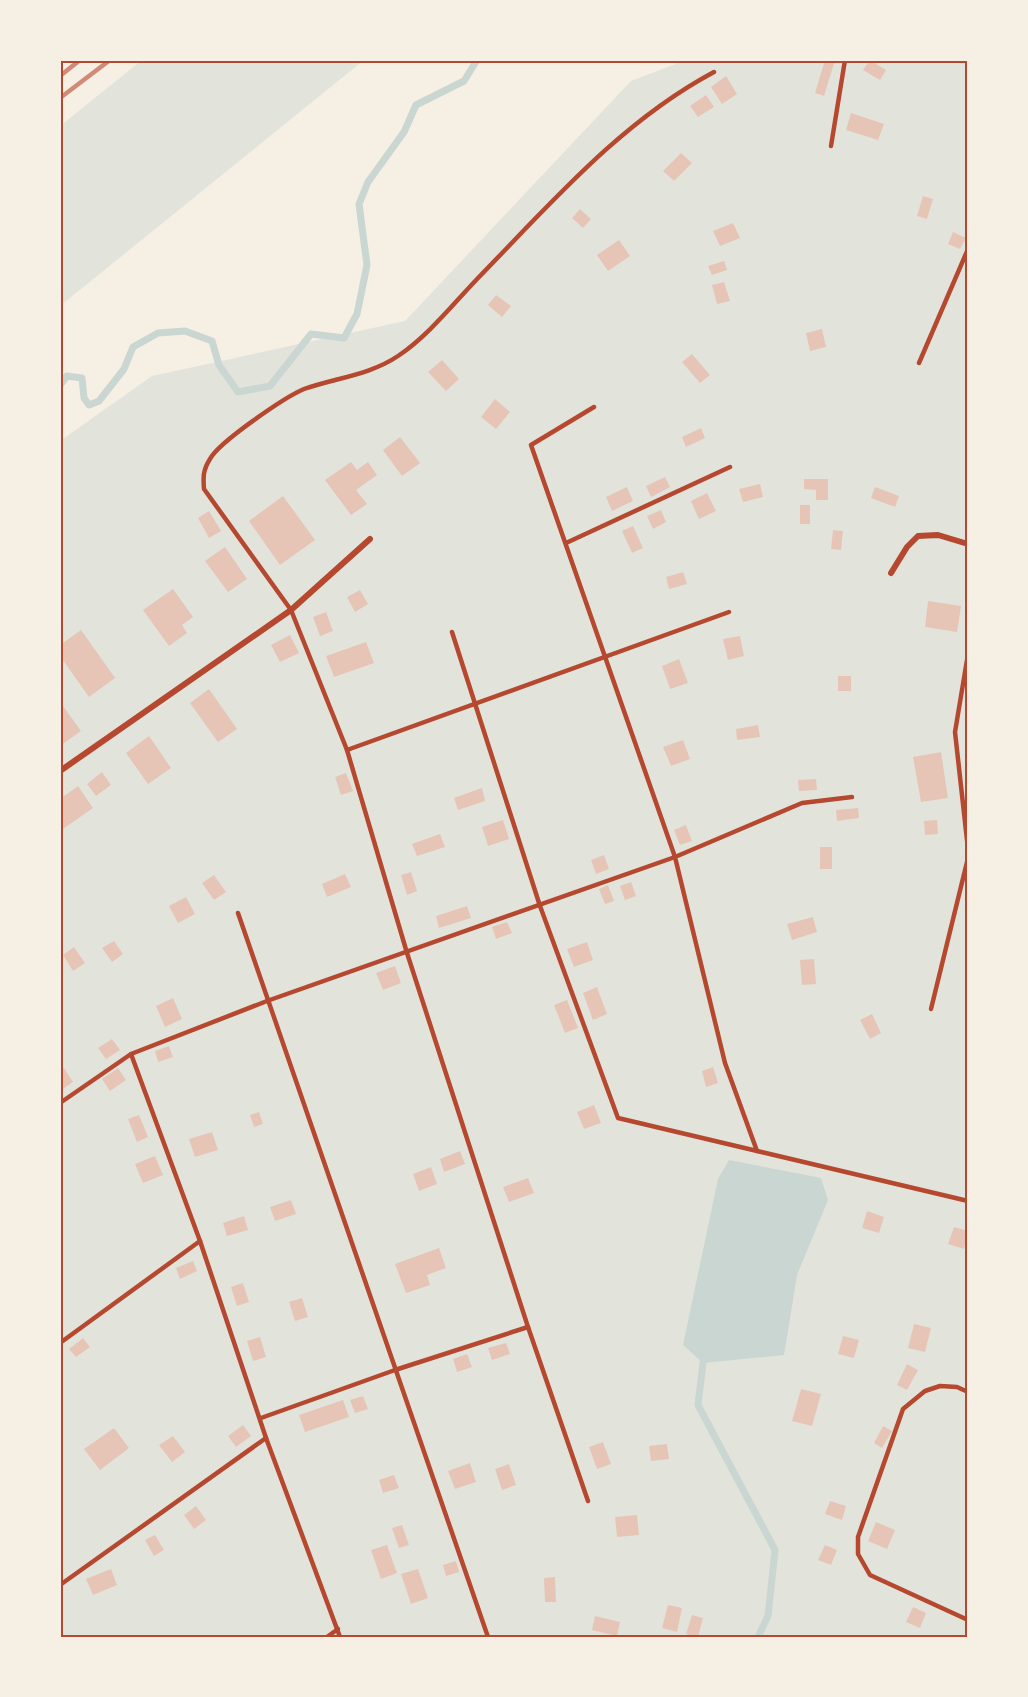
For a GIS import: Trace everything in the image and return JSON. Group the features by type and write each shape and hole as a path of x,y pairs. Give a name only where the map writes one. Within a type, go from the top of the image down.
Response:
{"street":[{"path":"891,573 907,547 918,536 938,535 968,544"},
{"path":"60,771 291,610 370,539"}],"lane":[{"path":"831,146 845,60"},
{"path":"588,1501 528,1327 407,952 347,750 291,610 204,489 203,474 210,457 229,438 302,390 376,368 413,346 559,195 632,125 683,88 714,72"},
{"path":"919,363 968,249"},
{"path":"594,407 531,445 603,657 675,857 725,1063 757,1151"},
{"path":"566,543 730,467"},
{"path":"347,750 729,612"},
{"path":"452,632 540,906 618,1118 968,1201"},
{"path":"968,654 955,732 968,849"},
{"path":"60,1103 131,1054 267,1002 675,857 802,803 852,797"},
{"path":"931,1009 968,858"},
{"path":"238,913 488,1637"},
{"path":"131,1054 200,1241 266,1438 340,1637"},
{"path":"60,1343 200,1241"},
{"path":"261,1418 395,1370 528,1327"},
{"path":"968,1392 957,1387 940,1386 925,1391 903,1409 858,1537 858,1554 870,1575 968,1620"},
{"path":"60,1585 266,1438"},
{"path":"327,1637 338,1629"}],"shaded area":[{"path":"142,60 364,60 60,306 60,126"},
{"path":"686,60 968,60 968,1637 60,1637 60,441 152,376 405,321 631,81"},
{"path":"729,1160 821,1178 828,1200 797,1275 784,1355 703,1363 683,1345 718,1179"}],"building":[{"path":"825,60 835,60 824,96 815,93"},
{"path":"870,60 886,70 880,80 863,70"},
{"path":"726,76 737,94 722,104 711,87"},
{"path":"706,95 714,107 698,117 690,106"},
{"path":"851,113 884,124 878,140 846,130"},
{"path":"681,153 692,163 674,181 663,171"},
{"path":"923,196 933,199 927,219 917,216"},
{"path":"580,209 591,219 583,228 572,218"},
{"path":"733,223 740,238 720,246 713,231"},
{"path":"953,232 966,238 960,249 948,244"},
{"path":"619,240 630,256 608,271 597,255"},
{"path":"724,261 727,270 712,275 708,266"},
{"path":"724,282 730,301 717,304 712,285"},
{"path":"496,295 511,306 502,317 488,305"},
{"path":"822,329 826,347 810,351 806,333"},
{"path":"692,354 710,375 700,383 682,362"},
{"path":"442,360 459,379 446,391 428,372"},
{"path":"495,399 510,412 496,429 481,417"},
{"path":"701,428 705,438 686,447 682,437"},
{"path":"400,437 420,463 402,476 383,450"},
{"path":"351,462 357,470 368,462 377,475 356,490 367,504 351,515 325,480"},
{"path":"665,477 670,487 651,497 646,486"},
{"path":"804,479 828,479 828,500 816,500 816,490 804,489"},
{"path":"760,484 763,497 743,502 739,489"},
{"path":"627,487 633,501 612,511 606,497"},
{"path":"875,487 899,496 895,507 871,498"},
{"path":"707,493 716,511 699,519 691,501"},
{"path":"283,496 315,540 280,565 249,521"},
{"path":"800,505 810,505 810,524 800,524"},
{"path":"661,510 666,522 653,529 647,516"},
{"path":"209,511 221,531 209,538 198,518"},
{"path":"633,526 643,548 632,553 622,531"},
{"path":"833,530 843,531 841,550 831,549"},
{"path":"225,547 247,579 228,592 205,561"},
{"path":"683,572 687,584 669,589 666,577"},
{"path":"173,589 193,617 182,625 187,633 169,646 143,610"},
{"path":"360,590 368,604 355,612 347,597"},
{"path":"928,601 961,606 957,632 925,627"},
{"path":"326,612 333,631 320,636 313,617"},
{"path":"81,630 115,678 89,697 60,656 60,645"},
{"path":"290,635 299,653 280,662 271,645"},
{"path":"740,636 744,656 728,660 723,639"},
{"path":"366,642 374,663 334,677 326,656"},
{"path":"679,659 688,683 670,689 662,666"},
{"path":"838,676 851,676 851,691 838,691"},
{"path":"209,689 237,729 218,742 190,703"},
{"path":"63,706 81,731 60,746 60,708"},
{"path":"758,725 760,737 737,740 736,729"},
{"path":"149,736 171,768 148,784 126,753"},
{"path":"683,740 690,759 671,766 663,747"},
{"path":"941,752 948,798 921,802 913,757"},
{"path":"102,772 111,785 96,796 87,784"},
{"path":"346,773 353,791 341,795 335,777"},
{"path":"816,779 817,790 799,791 798,780"},
{"path":"78,786 93,808 60,831 60,799"},
{"path":"482,788 485,801 458,810 454,798"},
{"path":"858,808 859,818 837,821 836,810"},
{"path":"503,820 509,839 488,846 482,827"},
{"path":"937,820 938,834 925,835 924,821"},
{"path":"686,825 692,841 680,845 674,830"},
{"path":"440,834 445,847 417,856 412,844"},
{"path":"820,847 832,847 832,869 820,869"},
{"path":"604,855 609,869 596,874 591,860"},
{"path":"411,872 417,891 407,895 401,875"},
{"path":"345,874 351,887 327,897 322,884"},
{"path":"214,875 226,892 214,900 202,883"},
{"path":"631,882 636,896 625,900 620,886"},
{"path":"608,885 614,901 605,904 599,889"},
{"path":"186,897 195,914 178,923 169,906"},
{"path":"467,906 471,918 439,928 436,916"},
{"path":"813,917 817,932 792,940 787,924"},
{"path":"507,922 512,933 496,939 492,927"},
{"path":"114,941 123,954 112,962 102,948"},
{"path":"587,942 593,960 574,967 567,949"},
{"path":"74,947 85,963 73,971 63,955"},
{"path":"814,959 816,984 802,985 800,960"},
{"path":"395,966 401,983 383,990 376,973"},
{"path":"597,987 607,1014 593,1020 583,993"},
{"path":"173,998 182,1019 165,1027 156,1006"},
{"path":"567,1000 578,1028 565,1033 554,1005"},
{"path":"872,1014 881,1033 870,1039 860,1020"},
{"path":"112,1039 120,1050 106,1059 98,1048"},
{"path":"169,1046 173,1057 158,1062 155,1051"},
{"path":"713,1067 718,1083 706,1087 702,1071"},
{"path":"64,1068 73,1082 60,1091 60,1071"},
{"path":"118,1068 126,1080 110,1091 102,1079"},
{"path":"594,1105 601,1123 584,1129 577,1112"},
{"path":"259,1112 263,1124 254,1127 250,1115"},
{"path":"139,1115 148,1137 137,1142 128,1119"},
{"path":"212,1132 218,1150 195,1157 189,1139"},
{"path":"460,1151 465,1164 444,1172 440,1159"},
{"path":"155,1156 163,1175 143,1183 135,1164"},
{"path":"431,1167 437,1184 419,1191 413,1174"},
{"path":"528,1178 534,1193 509,1202 503,1187"},
{"path":"291,1200 296,1214 275,1221 270,1207"},
{"path":"867,1211 884,1217 879,1233 862,1228"},
{"path":"244,1216 248,1230 227,1236 223,1223"},
{"path":"954,1227 968,1231 964,1249 948,1244"},
{"path":"439,1248 446,1268 427,1275 430,1285 406,1293 395,1264"},
{"path":"193,1261 197,1271 180,1279 176,1268"},
{"path":"243,1283 249,1302 237,1306 231,1287"},
{"path":"302,1298 308,1317 295,1321 289,1302"},
{"path":"914,1324 931,1328 925,1352 908,1348"},
{"path":"843,1336 859,1340 854,1358 838,1354"},
{"path":"260,1337 266,1357 253,1361 247,1341"},
{"path":"83,1338 90,1347 76,1357 69,1349"},
{"path":"506,1343 510,1354 492,1360 488,1348"},
{"path":"467,1354 472,1367 457,1372 453,1359"},
{"path":"907,1364 918,1370 907,1390 897,1385"},
{"path":"801,1389 821,1394 812,1426 792,1421"},
{"path":"363,1396 368,1409 355,1413 350,1400"},
{"path":"343,1400 349,1417 305,1432 299,1415"},
{"path":"243,1425 251,1436 236,1447 228,1436"},
{"path":"883,1426 892,1431 882,1448 874,1443"},
{"path":"114,1428 129,1448 100,1470 84,1449"},
{"path":"173,1436 185,1452 172,1462 159,1445"},
{"path":"603,1442 611,1464 597,1469 589,1447"},
{"path":"667,1444 669,1459 651,1461 649,1446"},
{"path":"470,1463 476,1482 455,1489 448,1471"},
{"path":"509,1464 516,1485 502,1490 495,1469"},
{"path":"394,1475 399,1488 383,1493 379,1480"},
{"path":"830,1501 846,1506 842,1520 825,1514"},
{"path":"196,1506 206,1520 194,1529 184,1515"},
{"path":"637,1515 639,1535 617,1537 615,1517"},
{"path":"876,1522 895,1530 887,1549 868,1541"},
{"path":"402,1525 409,1545 399,1548 392,1528"},
{"path":"155,1535 164,1550 154,1556 145,1540"},
{"path":"387,1545 397,1573 381,1579 371,1550"},
{"path":"825,1545 837,1550 831,1565 818,1560"},
{"path":"456,1561 459,1572 446,1576 443,1565"},
{"path":"111,1569 117,1585 93,1595 86,1579"},
{"path":"418,1569 428,1598 411,1604 401,1574"},
{"path":"555,1577 556,1602 545,1602 544,1578"},
{"path":"668,1605 682,1608 677,1632 662,1628"},
{"path":"913,1607 926,1613 920,1628 906,1622"},
{"path":"692,1615 703,1618 698,1637 686,1634"},
{"path":"595,1616 620,1622 617,1636 592,1630"}],"waterway":[{"path":"60,385 67,376 82,378 84,398 89,405 99,401 124,369 133,347 158,333 185,331 212,341 219,365 238,392 270,386 311,334 344,338 357,314 367,265 359,204 368,182 404,132 416,105 464,81 477,60"},
{"path":"703,1363 698,1405 775,1550 768,1616 758,1637"}],"railway":[{"path":"60,76 80,60"},
{"path":"60,98 110,60"}]}
